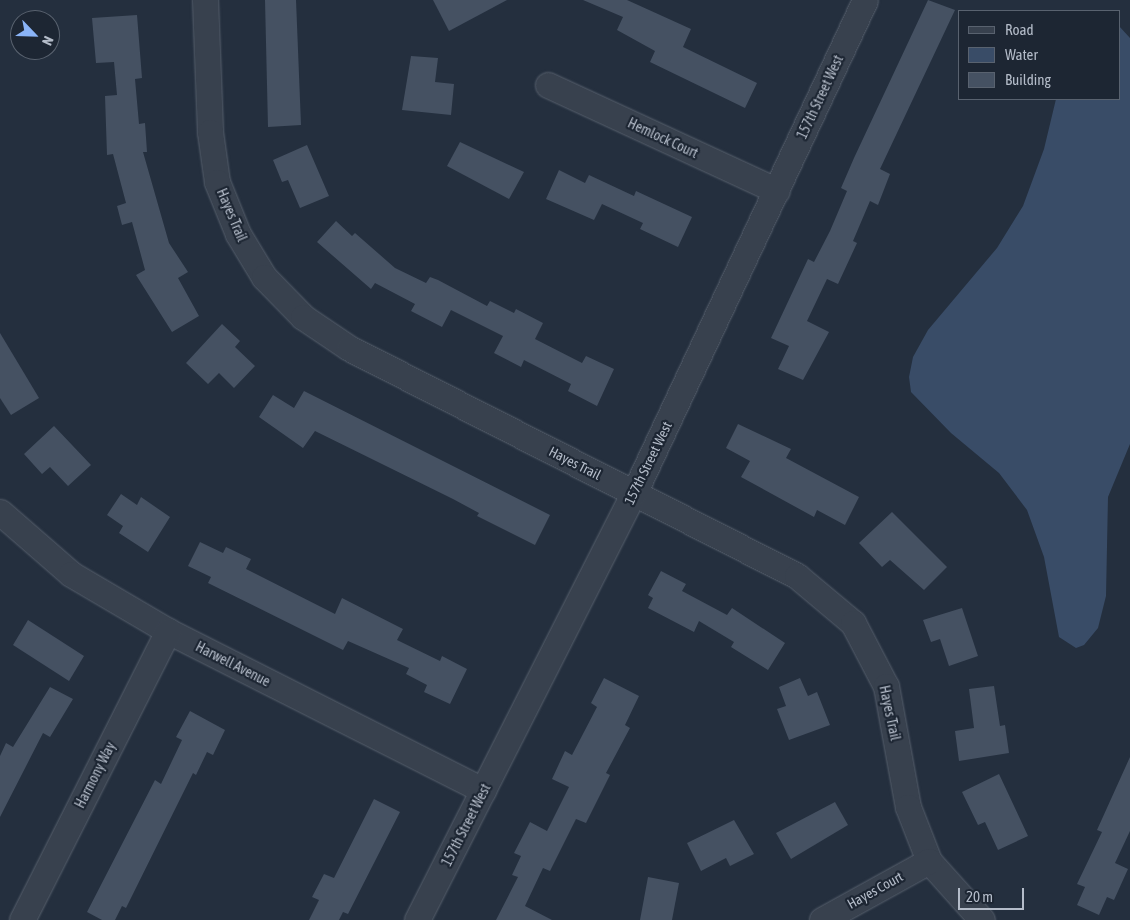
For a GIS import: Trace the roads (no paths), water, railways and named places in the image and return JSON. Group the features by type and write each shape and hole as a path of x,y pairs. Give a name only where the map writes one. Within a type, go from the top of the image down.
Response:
{"street":[{"name":"Hayes Trail","path":"205,0 210,132 217,182 238,234 264,276 303,317 349,348 798,576 853,623 886,686 908,807 929,861 982,920"},
{"name":"157th Street West","path":"417,920 634,493 865,0"},
{"name":"Hemlock Court","path":"548,85 777,191"},
{"name":"Harwell Avenue","path":"0,512 71,574 168,630 483,790"},
{"name":"Harmony Way","path":"22,920 168,630"},
{"name":"Hayes Court","path":"822,920 929,861"}],"water":[{"path":"1120,27 1130,38 1130,444 1108,497 1106,596 1098,628 1084,645 1076,648 1059,637 1044,557 1027,510 999,473 951,433 911,392 909,377 913,357 928,330 997,248 1023,206 1044,149 1056,100 1120,100"}]}
